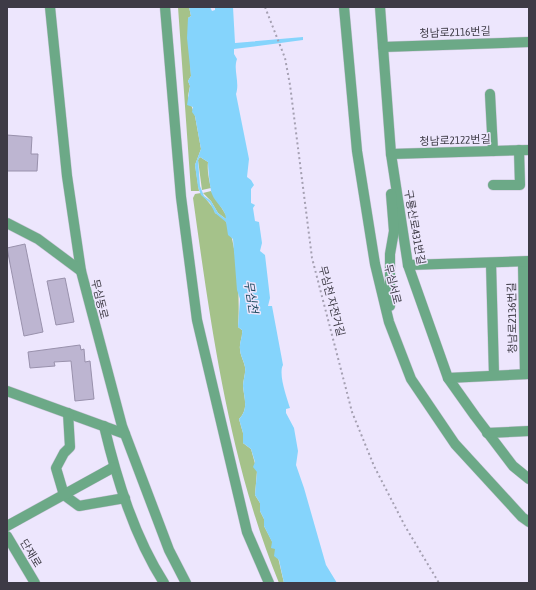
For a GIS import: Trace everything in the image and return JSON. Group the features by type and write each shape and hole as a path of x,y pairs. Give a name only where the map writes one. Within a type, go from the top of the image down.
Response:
{"street":[{"name":"무심동로","path":"50,7 67,176 81,271 97,337 125,434 169,550 186,583"},
{"path":"165,7 181,197 197,320 247,532 269,583"},
{"name":"무심서로","path":"344,7 357,151 375,264 390,322 411,379 455,444 522,517 529,522"},
{"name":"구룡산로431번길","path":"380,7 391,154 408,265 448,378 487,433 513,466 529,479"},
{"name":"청남로2116번길","path":"383,47 529,42"},
{"path":"490,94 493,151"},
{"name":"청남로2122번길","path":"391,154 524,150 520,185 493,186"},
{"path":"390,322 390,254 394,231 390,184 394,174"},
{"path":"7,223 38,239 81,271"},
{"name":"청남로2136번길","path":"491,262 494,375"},
{"path":"408,265 526,262"},
{"name":"청남로2136번길","path":"448,378 527,374 526,262"},
{"path":"7,391 125,434"},
{"path":"68,413 70,447 64,453 56,468 64,495 79,506 124,498"},
{"path":"104,426 114,467 124,498 150,562 164,583"},
{"path":"487,433 529,431"},
{"path":"7,526 114,467"},
{"name":"단재로","path":"7,536 35,583"}],"path":[{"name":"무심천 자전거길","path":"265,7 285,58 290,85 312,258 352,412 374,466 405,526 439,583"}],"green space":[{"path":"178,7 189,7 191,16 188,18 191,76 188,81 190,86 188,96 195,116 201,149 195,165 199,191 191,191"},
{"path":"200,157 208,162 211,188 202,190 198,160"},
{"path":"211,191 226,215 226,219 218,213 211,201 203,193"},
{"path":"201,193 214,209 215,213 225,220 233,242 239,303 238,327 242,330 240,351 245,369 243,386 245,407 239,419 243,433 243,443 251,449 257,471 255,495 260,503 260,511 264,519 264,526 276,549 284,583 279,583 247,490 224,393 207,295 193,198 195,194"}],"water":[{"name":"무심천","path":"189,7 210,7 212,11 215,10 215,7 233,7 235,43 303,37 303,40 234,49 234,54 237,59 236,94 249,159 247,177 254,185 251,189 251,203 255,205 253,208 255,221 259,222 262,243 260,251 265,255 270,298 268,306 272,306 283,365 282,380 290,408 286,409 286,413 294,428 298,451 296,465 326,565 337,583 284,583 279,560 274,556 275,549 271,548 272,542 264,526 264,519 260,511 260,503 255,495 257,472 253,467 255,462 251,449 243,443 243,433 239,419 245,407 243,386 245,369 240,351 242,330 238,327 240,299 237,290 233,239 228,235 226,222 215,213 210,203 201,195 198,187 195,165 201,149 195,116 192,112 193,107 187,105 190,86 188,81 191,76 187,38 188,18 191,16","holes":["200,157 208,162 212,194 226,215 226,219 218,213 211,201 204,196 200,186 198,160"]}],"building":[{"path":"7,135 32,137 31,154 38,154 37,171 7,171"},
{"path":"25,244 43,332 24,336 7,248"},
{"path":"65,278 74,322 56,325 47,281"},
{"path":"80,345 81,350 84,349 85,362 90,361 94,399 75,401 71,361 54,362 55,366 30,368 28,352"}]}
